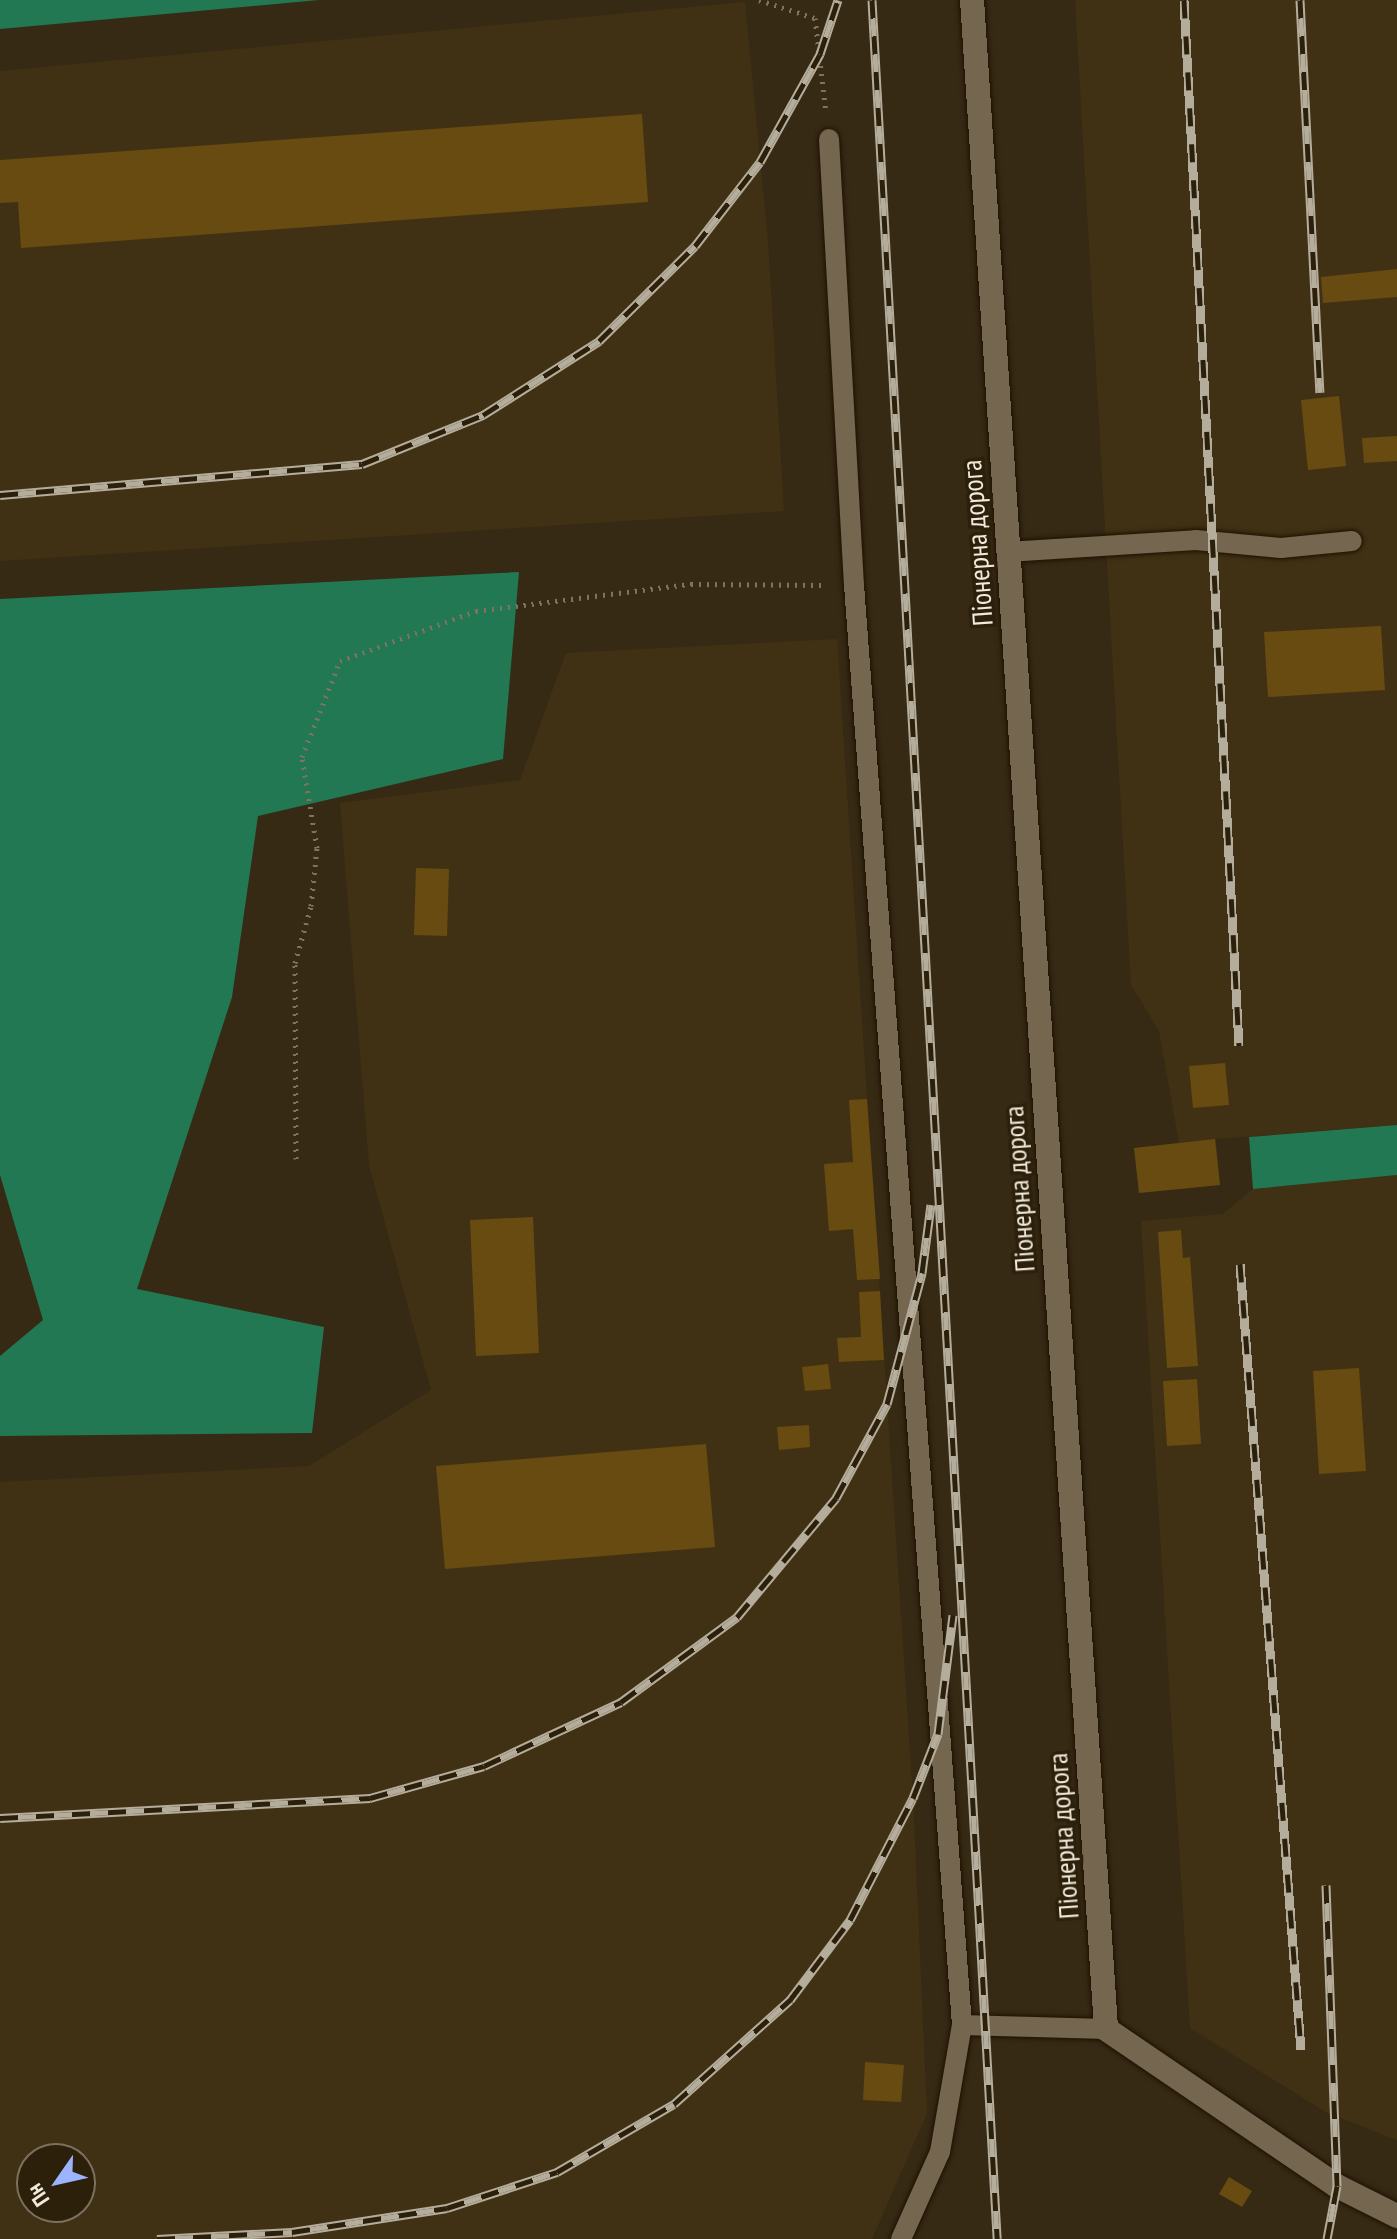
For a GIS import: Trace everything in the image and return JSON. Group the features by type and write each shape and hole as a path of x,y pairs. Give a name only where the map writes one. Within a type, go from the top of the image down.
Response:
{"street":[{"name":"Піонерна дорога","path":"972,0 1106,2029"},
{"path":"1106,2029 1337,2186 1397,2216"}],"lane":[{"path":"829,139 854,585 962,2025 940,2152 901,2239"},
{"path":"1007,552 1196,540 1281,548 1352,541"},
{"path":"962,2025 1106,2029"}],"path":[{"path":"759,0 815,18 829,139"},
{"path":"296,1159 295,963 311,906 317,848 302,757 340,661 476,611 691,584 854,585"}],"shaded area":[{"path":"1075,0 1397,0 1397,1125 1216,1139 1220,1185 1139,1193 1134,1148 1179,1143 1159,1031 1131,985"},
{"path":"745,2 768,241 784,511 0,561 0,71"},
{"path":"837,639 913,1798 927,2113 872,2239 0,2239 0,1482 309,1466 431,1390 369,1165 340,803 520,780 566,653"},
{"path":"1397,1175 1397,2140 1326,2112 1190,2028 1141,1221 1223,1214 1253,1189"}],"green space":[{"path":"0,0 319,0 0,29"},
{"path":"519,572 503,759 258,816 232,997 137,1289 324,1327 312,1433 0,1436 0,1356 43,1320 0,1175 0,599"},
{"path":"1397,1125 1397,1175 1253,1189 1249,1137"}],"building":[{"path":"642,114 648,202 21,248 18,202 0,203 0,160"},
{"path":"1397,269 1397,297 1323,303 1321,277"},
{"path":"1339,396 1346,466 1308,470 1301,400"},
{"path":"1397,436 1397,461 1364,463 1362,438"},
{"path":"1381,626 1385,690 1268,697 1264,632"},
{"path":"416,868 449,869 447,936 414,935"},
{"path":"1225,1063 1229,1105 1193,1108 1189,1066"},
{"path":"867,1099 880,1279 857,1280 853,1229 829,1231 824,1164 853,1162 849,1100"},
{"path":"1215,1139 1220,1185 1139,1193 1134,1148"},
{"path":"533,1217 539,1353 476,1356 470,1220"},
{"path":"1181,1230 1183,1258 1190,1257 1198,1366 1167,1368 1158,1232"},
{"path":"880,1291 884,1360 839,1362 837,1338 861,1337 859,1292"},
{"path":"828,1364 831,1389 805,1391 802,1367"},
{"path":"1359,1368 1366,1471 1319,1474 1313,1371"},
{"path":"1197,1379 1201,1444 1167,1446 1163,1381"},
{"path":"809,1425 810,1447 779,1450 777,1427"},
{"path":"706,1444 715,1547 445,1569 436,1466"},
{"path":"865,2062 904,2065 901,2102 863,2100"},
{"path":"1229,2177 1252,2191 1242,2207 1219,2194"}],"railway":[{"path":"0,495 362,464 483,415 599,341 695,246 760,162 820,54 838,0"},
{"path":"872,0 997,2239"},
{"path":"1184,0 1239,1046"},
{"path":"1300,0 1320,392"},
{"path":"0,1818 370,1798 484,1766 621,1702 737,1617 836,1498 887,1404 922,1273 931,1205"},
{"path":"1240,1264 1301,2050"},
{"path":"157,2239 292,2232 447,2208 557,2172 674,2104 790,2000 850,1920 913,1798 938,1734 953,1615"},
{"path":"1326,1885 1337,2186 1327,2239"}]}
